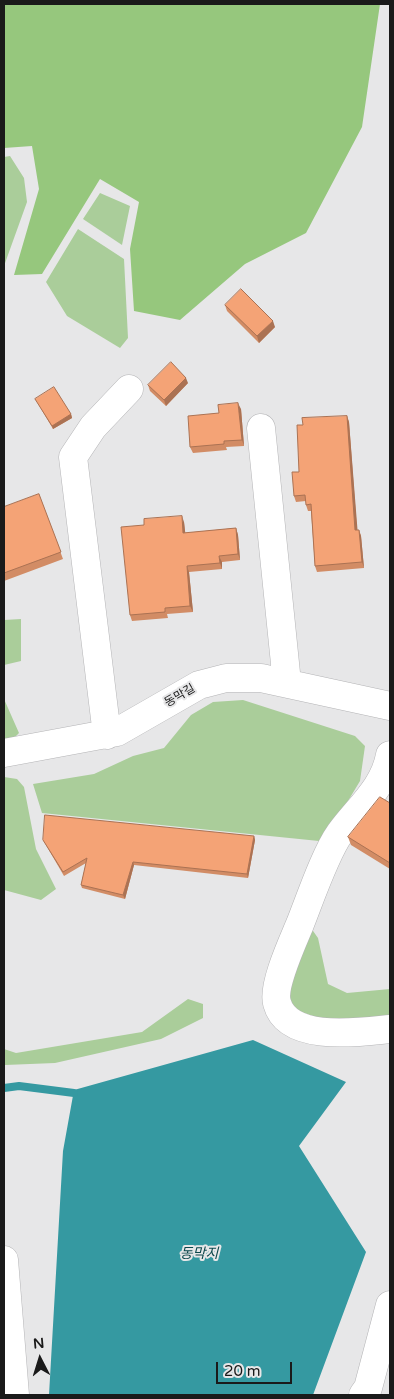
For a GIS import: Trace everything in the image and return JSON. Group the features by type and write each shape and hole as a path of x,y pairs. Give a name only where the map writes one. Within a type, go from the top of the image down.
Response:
{"street":[{"path":"107,735 73,457 93,427 129,389"},
{"path":"261,428 287,683"},
{"name":"동막길","path":"4,754 117,732 199,685 226,678 261,678 390,706"},
{"path":"390,755 387,772 371,797 339,834 315,886 278,982 277,1003 290,1022 306,1029 338,1034 390,1029"},
{"path":"4,1260 15,1395"},
{"path":"363,1395 368,1388 390,1305"}],"green space":[{"path":"4,4 380,4 362,127 306,233 245,264 180,320 134,311 130,249 139,202 100,179 42,274 14,275 39,189 32,146 4,148"},
{"path":"10,156 24,178 27,202 4,266 4,157"},
{"path":"100,193 130,206 122,245 83,219"},
{"path":"78,229 124,259 128,338 120,348 67,316 46,282"},
{"path":"21,619 21,661 4,665 4,620"},
{"path":"4,699 19,733 14,738 4,739"},
{"path":"243,700 355,736 365,746 360,781 345,806 319,841 42,813 33,784 94,774 133,756 164,748 191,715 213,702"},
{"path":"4,777 17,779 24,787 36,849 56,889 41,900 4,890"},
{"path":"306,921 318,938 328,984 347,993 390,989 390,1024 348,1029 285,1006"},
{"path":"188,999 203,1004 203,1018 161,1039 55,1063 5,1065 4,1067 4,1049 16,1053 142,1032"}],"water":[{"name":"동막지","path":"253,1040 346,1082 299,1146 366,1252 313,1395 49,1395 63,1151 74,1090"}],"building":[{"path":"241,289 273,321 257,336 225,305"},
{"path":"171,362 186,378 164,400 148,385"},
{"path":"54,387 71,414 52,426 35,399"},
{"path":"238,403 242,440 224,441 224,444 190,447 188,416 219,413 218,405"},
{"path":"347,416 355,530 359,530 362,562 315,566 311,504 306,505 305,495 294,496 292,472 299,472 297,425 303,425 302,418"},
{"path":"39,494 61,552 4,573 4,507"},
{"path":"182,516 183,533 236,528 238,554 219,556 220,563 187,566 190,606 165,608 165,612 130,615 121,527 144,525 144,519"},
{"path":"380,797 390,803 390,863 348,837"},
{"path":"45,815 254,836 247,874 133,862 123,895 81,885 87,858 63,872 43,840"}],"waterway":[{"path":"4,1088 19,1086 74,1093"}]}
